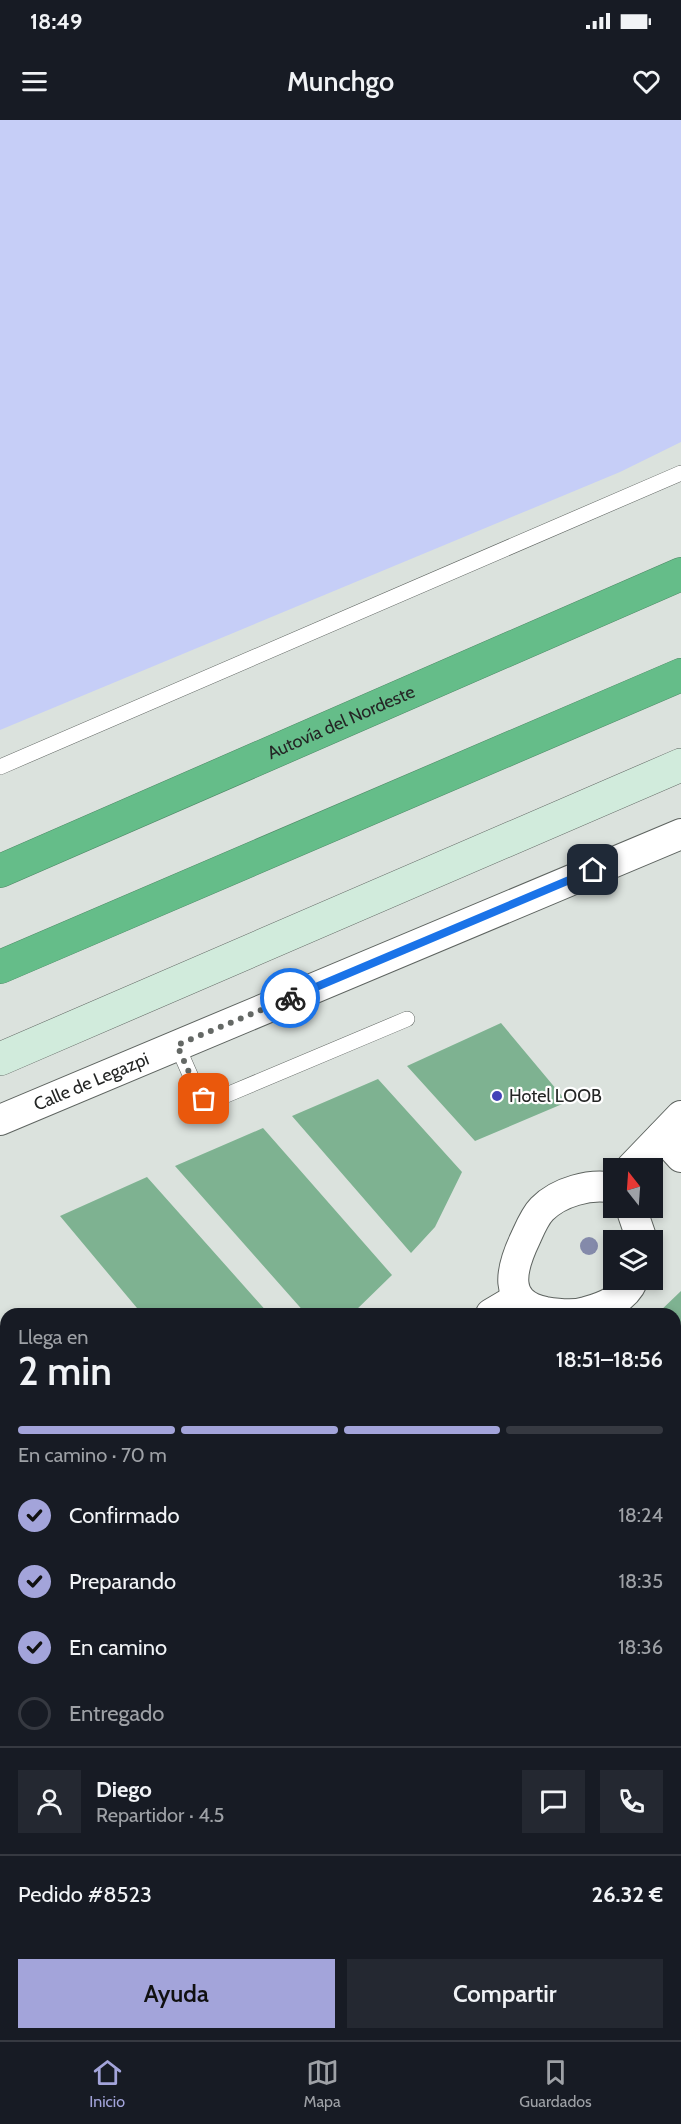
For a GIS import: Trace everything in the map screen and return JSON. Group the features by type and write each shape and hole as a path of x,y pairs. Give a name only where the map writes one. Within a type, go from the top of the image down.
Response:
{"highway":[{"name":"Autovía del Nordeste","path":"0,871 681,574"},
{"path":"0,967 681,675"}],"street":[{"path":"0,1059 681,765"},
{"name":"Calle de Legazpi","path":"0,1120 681,834"},
{"path":"651,1158 675,1136"},
{"path":"531,1308 518,1298 513,1284 514,1264 541,1209 562,1196 588,1187 603,1187"},
{"path":"598,1308 610,1304 626,1290"},
{"path":"501,1308 518,1298"}],"lane":[{"path":"0,767 681,473"},
{"path":"177,1045 195,1086 204,1099 224,1096 407,1018"}],"shaded area":[{"path":"0,120 681,120 681,442 620,472 0,730"}],"building":[{"path":"501,1023 567,1102 475,1141 407,1066"},
{"path":"378,1079 462,1172 435,1227 411,1253 292,1116"},
{"path":"263,1128 392,1275 358,1308 301,1308 175,1166"},
{"path":"147,1177 264,1308 137,1308 60,1216"},
{"path":"681,1291 681,1308 663,1308"}],"way so far":[{"path":"204,1099 195,1086 177,1045 290,998"}],"place":[{"name":"Hotel LOOB","path":"497,1096"}],"route":[{"path":"290,998 593,870"}]}
